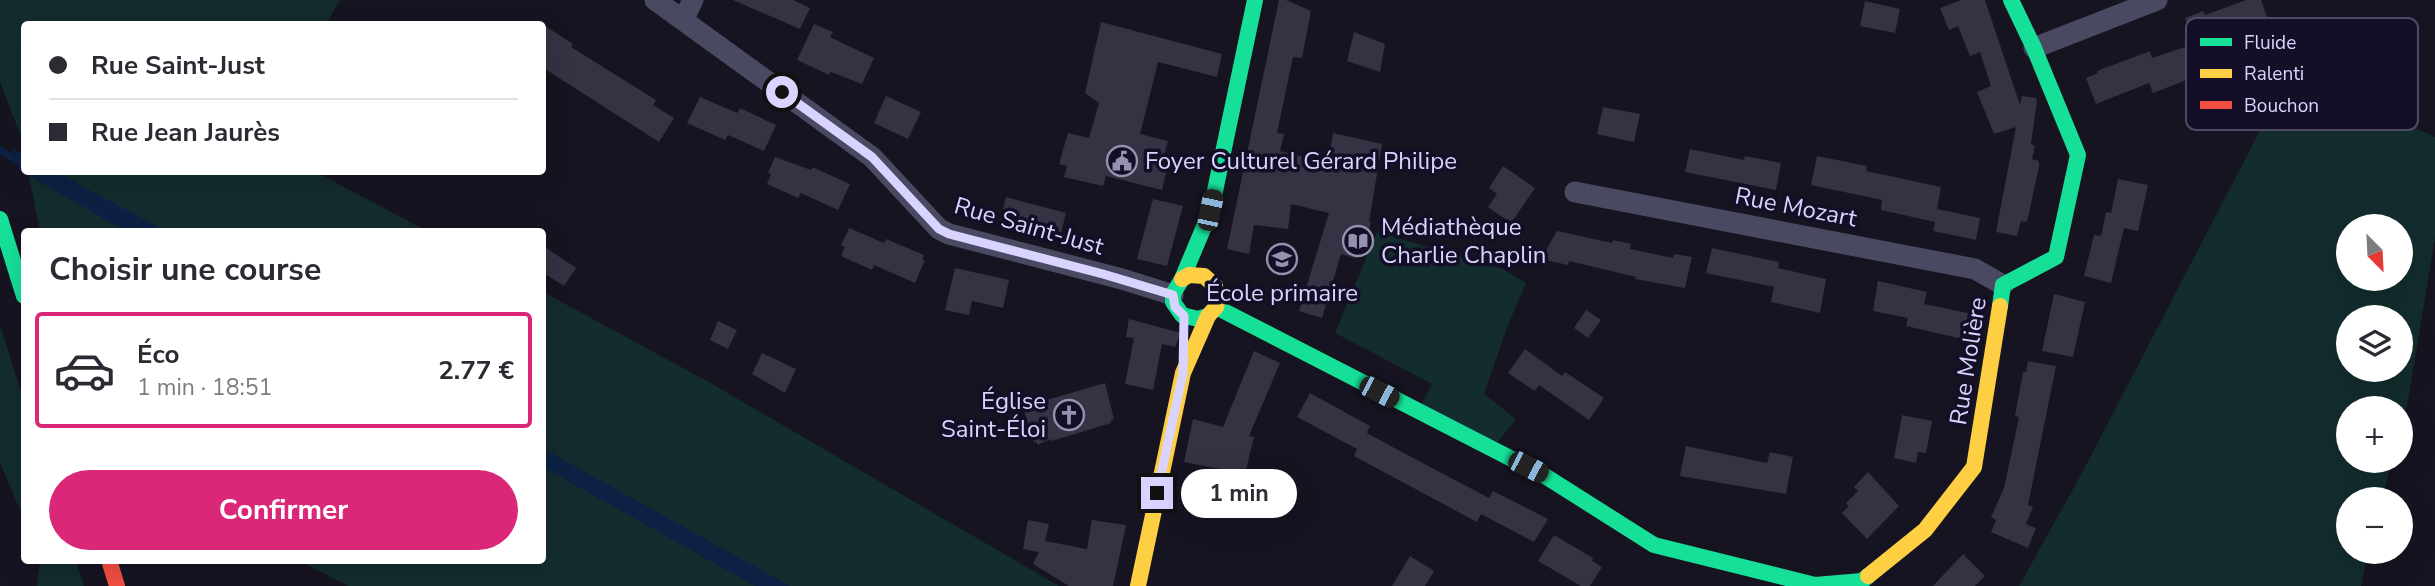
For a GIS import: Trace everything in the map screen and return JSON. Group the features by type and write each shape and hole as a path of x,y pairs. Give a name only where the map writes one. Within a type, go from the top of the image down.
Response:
{"street":[{"name":"Rue Saint-Just","path":"655,0 872,157 939,229 949,234 1109,275 1178,287"},
{"path":"683,20 693,0"},
{"path":"1212,311 1196,319 1184,316 1175,307 1178,287 1210,210 1255,0"},
{"name":"Rue Molière","path":"1212,311 1545,476 1654,545 1815,585 1862,581 1925,530 1974,467 2003,285 2056,257 2078,155 2011,0"},
{"path":"2034,48 2157,0"},
{"name":"Rue Mozart","path":"1575,192 1975,268 2003,285"},
{"path":"1183,373 1218,293 1211,280 1210,210"},
{"path":"0,219 21,286"},
{"path":"1178,287 1197,274 1211,280"},
{"path":"1138,586 1183,373 1184,316"},
{"path":"110,564 117,586"}],"green space":[{"path":"0,0 340,0 328,21 21,21 21,136 0,82"},
{"path":"2418,129 2435,137 2435,238 2413,371 2413,305 2336,305 2336,382 2411,382 2409,396 2336,396 2336,473 2389,473 2385,487 2336,487 2336,564 2365,564 2361,586 2019,586 2082,473 2260,130"},
{"path":"29,175 322,175 421,228 39,228"},
{"path":"1377,232 1501,268 1526,283 1484,394 1516,419 1496,444 1421,405 1432,384 1335,333"},
{"path":"546,294 707,381 1059,586 348,586 306,564 546,564"},
{"path":"0,325 21,392 21,512 0,463"},
{"path":"40,564 76,564 84,586 37,586"}],"water":[{"path":"13,148 21,153 21,171"},
{"path":"28,175 62,175 160,228 120,228"},
{"path":"546,450 790,586 755,586 546,469"}],"building":[{"path":"733,0 793,0 810,8 800,29"},
{"path":"1279,0 1286,0 1311,11 1302,58 1293,57 1277,133 1284,134 1280,151 1328,163 1333,133 1382,144 1368,235 1375,247 1355,258 1341,254 1322,318 1299,311 1329,213 1291,204 1288,229 1254,225 1249,254 1227,249"},
{"path":"1961,0 1985,0 2020,105 2022,96 2036,98 2037,101 2031,144 2035,146 2032,159 2039,161 2039,167 2027,222 2021,221 2017,236 1996,232 2016,127 1994,134 1977,92 1991,86 1980,52 1970,56 1958,26 1949,30 1940,8"},
{"path":"2246,0 2261,0 2267,18 2186,18 2186,21 2185,18 2203,11 2205,15"},
{"path":"1865,1 1900,9 1895,33 1860,26"},
{"path":"1101,22 1222,54 1217,77 1158,62 1140,134 1168,141 1164,155 1170,157 1162,190 1106,176 1103,186 1064,177 1067,166 1059,164 1068,133 1089,138 1099,103 1085,93"},
{"path":"814,24 833,32 830,37 874,58 862,84 831,72 829,75 797,60"},
{"path":"546,27 573,44 571,47 656,100 653,105 674,118 659,142 546,70"},
{"path":"1354,32 1385,44 1380,72 1347,61"},
{"path":"2185,47 2186,80 2153,93 2149,83 2096,104 2086,78 2098,73 2097,71 2150,51 2152,58"},
{"path":"886,96 921,112 908,139 874,123"},
{"path":"700,97 737,113 740,108 776,125 764,151 728,135 725,140 687,123"},
{"path":"1603,107 1640,114 1634,142 1597,134"},
{"path":"1690,149 1744,160 1745,156 1781,163 1776,190 1685,172"},
{"path":"1817,156 1867,166 1866,171 1941,187 1937,209 1980,218 1976,240 1933,231 1935,222 1881,210 1882,200 1811,185"},
{"path":"775,157 811,170 812,167 850,184 838,210 801,193 798,198 767,184 771,174 768,173"},
{"path":"1503,166 1535,188 1511,223 1488,207 1497,194 1489,188"},
{"path":"2118,179 2148,185 2138,231 2124,228 2111,283 2084,276 2094,235 2101,236 2106,212 2111,213"},
{"path":"1006,197 1066,213 1060,237 1000,222"},
{"path":"1153,199 1183,206 1167,266 1137,259"},
{"path":"849,228 884,243 886,239 924,255 922,260 925,260 915,283 874,265 872,270 841,256 845,247 841,245"},
{"path":"1557,231 1612,243 1613,240 1631,244 1630,249 1673,258 1674,254 1692,257 1685,288 1635,279 1636,277 1569,261 1568,265 1541,259"},
{"path":"546,248 576,268 564,286 546,275"},
{"path":"1712,248 1779,262 1778,268 1826,279 1820,313 1771,302 1774,287 1706,273"},
{"path":"955,268 1009,280 1003,308 972,301 969,315 945,310"},
{"path":"1878,281 1927,292 1924,304 1968,313 1963,339 1906,326 1908,318 1873,311"},
{"path":"2054,294 2085,302 2073,357 2042,351"},
{"path":"1586,310 1601,320 1588,338 1574,328"},
{"path":"1129,319 1181,333 1175,347 1162,344 1153,390 1125,384 1134,338 1126,337"},
{"path":"718,321 737,330 728,349 710,340"},
{"path":"1525,349 1562,376 1565,372 1604,398 1589,420 1539,385 1535,391 1508,373"},
{"path":"1254,351 1280,363 1249,436 1254,437 1245,474 1184,462 1193,419 1223,427"},
{"path":"762,353 796,369 785,393 752,374"},
{"path":"2028,361 2056,366 2028,505 2033,507 2026,524 2036,528 2028,548 1991,532 1996,520 1991,517 2004,488 2019,417 2015,416 2023,372 2026,372"},
{"name":"Église Saint-Éloi","path":"1105,383 1114,419 1111,423 1037,445 1037,442 1034,443 1024,411 1027,410 1026,406"},
{"path":"1310,393 1370,426 1367,433 1400,451 1489,498 1493,491 1548,519 1534,542 1481,514 1477,522 1354,456 1357,449 1297,417"},
{"path":"1902,415 1932,421 1926,453 1918,452 1916,463 1894,458"},
{"path":"1686,446 1767,463 1770,452 1793,457 1786,494 1680,476"},
{"path":"1868,472 1899,506 1867,539 1842,513 1849,506 1846,503 1858,491 1854,487"},
{"path":"1028,520 1049,524 1045,541 1087,549 1092,520 1126,525 1113,586 1069,586 1033,564 1039,552 1023,549"},
{"path":"1554,535 1593,558 1592,561 1602,567 1590,586 1581,586 1538,561"},
{"path":"1963,554 1985,576 1975,586 1933,586"},
{"path":"1410,556 1434,571 1425,586 1392,586"}],"waterway":[{"path":"0,150 21,163"}],"traffic: fast":[{"path":"1208,316 1198,319 1182,315 1173,302 1173,294 1211,210 1255,0"},
{"path":"2000,306 2003,285 2056,257 2078,155 2011,0"},
{"path":"0,219 21,286"},
{"path":"1216,307 1545,476 1654,545 1815,585 1862,581 1868,576"}],"traffic: slow":[{"path":"1138,586 1183,373 1218,300 1215,286 1204,276 1189,275 1182,279"},
{"path":"1868,576 1925,530 1974,467 2000,306"}],"traffic: jam":[{"path":"110,564 117,586"}],"place":[{"name":"Foyer Culturel Gérard Philipe","path":"1122,161"},
{"name":"Médiathèque Charlie Chaplin","path":"1358,241"},
{"name":"École primaire","path":"1282,259"},
{"name":"Église Saint-Éloi","path":"1069,415"}],"route":[{"path":"782,92 872,157 939,229 1173,295 1175,307 1184,316 1183,373 1157,493"}]}
